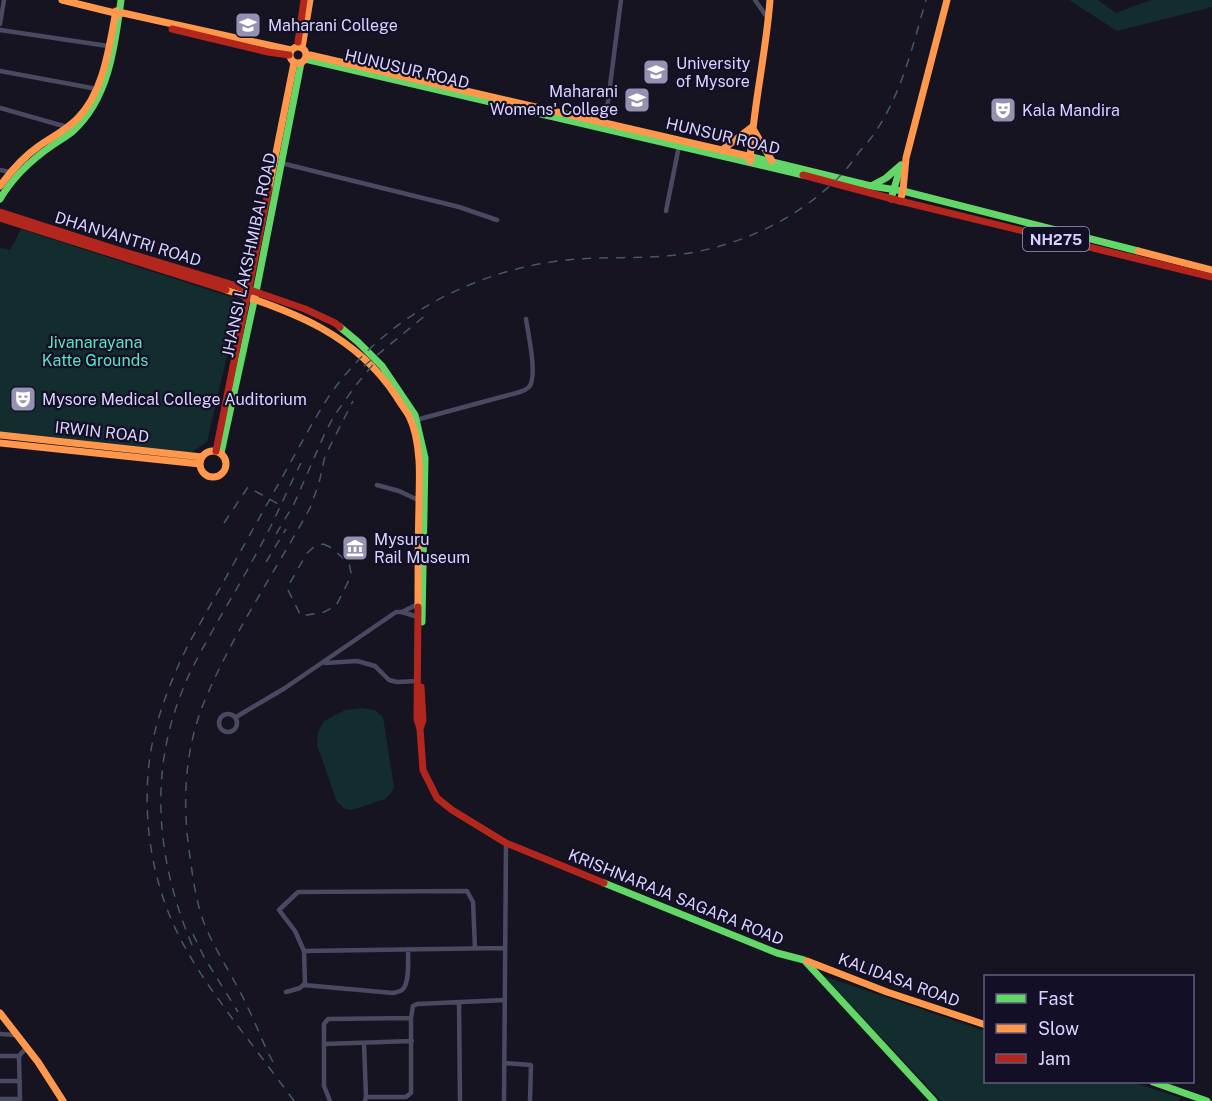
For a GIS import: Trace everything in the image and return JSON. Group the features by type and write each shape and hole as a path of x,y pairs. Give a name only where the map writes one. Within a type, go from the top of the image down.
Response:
{"main road":[{"name":"HUNUSUR ROAD","path":"62,0 268,52 298,55 605,126 679,146 750,159 819,176"},
{"path":"0,186 10,172 38,147 79,118 91,102 97,89 119,0"},
{"name":"JHANSI LAKSHMIBAI ROAD","path":"219,452 281,163 304,0"},
{"name":"JHANSI LAKSHMIBAI ROAD","path":"252,295 310,0"},
{"path":"750,159 752,127 769,21 770,0"},
{"path":"900,201 906,158 947,0"},
{"path":"0,199 16,173 74,131 96,103 114,47 117,13"},
{"name":"HUNSUR ROAD","path":"605,126 722,150 750,159 772,161 852,184 891,199 1212,277"},
{"path":"722,150 752,127"},
{"path":"752,127 772,161"},
{"path":"872,186 886,178 906,158"},
{"path":"891,199 901,165"},
{"path":"852,184 903,191 1212,270"},
{"name":"DHANVANTRI ROAD","path":"0,212 117,253"},
{"name":"DHANVANTRI ROAD","path":"0,218 252,295"},
{"name":"KRISHNARAJA SAGARA ROAD","path":"252,295 305,309 335,323 382,366 415,415 425,458 420,604"},
{"name":"KRISHNARAJA SAGARA ROAD","path":"252,295 329,330 351,346 389,385 409,417 419,459 423,720 420,729"},
{"name":"IRWIN ROAD","path":"0,435 201,460"},
{"name":"IRWIN ROAD","path":"0,442 201,460"},
{"path":"208,451 219,452 224,456 226,469 215,477 208,476 202,471 201,460 208,451"},
{"name":"KRISHNARAJA SAGARA ROAD","path":"420,617 417,719 420,729 423,770 437,798 452,810 506,843 777,953 804,960"},
{"path":"804,960 934,1101"},
{"name":"KALIDASA ROAD","path":"804,960 887,992 984,1024"},
{"path":"0,1013 38,1062 63,1101"},
{"path":"1155,1083 1190,1098 1207,1101"}],"street":[{"path":"0,24 4,0"},
{"path":"605,126 621,0"},
{"path":"755,0 769,21"},
{"path":"0,30 108,46"},
{"path":"0,71 97,89"},
{"path":"0,108 67,127"},
{"path":"666,211 679,146"},
{"path":"281,163 459,207 497,220"},
{"path":"0,170 10,172"},
{"path":"416,420 520,392 531,385 533,370 526,319"},
{"path":"377,485 399,491 418,500"},
{"path":"402,612 420,604"},
{"path":"236,717 285,688 396,612 420,617"},
{"path":"322,663 357,661 375,666 389,680 417,681"},
{"path":"231,714 236,717 235,729 230,732 222,730 219,724 222,716 231,714"},
{"path":"504,1101 506,843"},
{"path":"304,985 304,951 295,931 279,910 298,892 467,891 473,902 475,948"},
{"path":"304,951 504,948"},
{"path":"286,992 304,985 393,993 401,991 405,988 407,981 408,949"},
{"path":"411,1101 413,1006 505,1000"},
{"path":"459,1002 460,1101"},
{"path":"330,1101 324,1086 324,1024 328,1019 411,1018"},
{"path":"0,1034 16,1035"},
{"path":"324,1044 412,1041"},
{"path":"364,1043 365,1099 406,1097 411,1093"},
{"path":"0,1099 20,1100 19,1056 26,1048"},
{"path":"0,1056 19,1056"},
{"path":"505,1063 531,1065 530,1101"},
{"path":"0,1081 20,1081"}],"green space":[{"path":"1069,0 1098,0 1116,13 1151,0 1212,0 1212,7 1117,31"},
{"name":"Jivanarayana Katte Grounds","path":"21,229 240,300 207,442 187,455 0,436 0,248 10,250"},
{"path":"362,708 375,710 383,717 394,787 385,799 352,810 345,809 337,802 317,745 318,732 324,721 345,710"},
{"path":"824,976 984,1031 984,1083 1135,1083 1181,1098 1178,1101 941,1101"}],"railway":[{"path":"294,1101 209,986 191,959 175,927 165,904 152,855 147,806 150,756 156,727 182,658 312,424 334,389 378,341 403,321 459,289 519,268 551,262 665,256 714,248 761,231 804,206 842,174 872,137 885,116 906,68 926,0"},
{"path":"364,366 427,314"},
{"path":"276,534 294,504 334,416 376,361"},
{"path":"273,1062 243,997 209,934 199,906 187,837 186,797 189,758 198,719 216,675 310,508 325,456 353,401"},
{"path":"192,945 171,882 161,817 161,785 172,721 193,666 266,535 301,463"},
{"path":"224,523 248,487 278,504"},
{"path":"266,562 286,529"},
{"path":"323,544 349,563 351,573 349,580 336,606 324,612 301,616 287,588 307,553 323,544"},
{"path":"193,934 204,957 238,1012"}],"traffic: fast":[{"path":"0,199 22,170 73,131 95,103 113,53 121,0"},
{"path":"305,59 803,175"},
{"path":"221,453 256,292 301,63"},
{"path":"752,157 871,186 903,191 1138,251"},
{"path":"891,199 901,165"},
{"path":"873,185 886,178 901,165"},
{"path":"340,327 382,366 415,415 425,458 422,622"},
{"path":"604,883 777,953 804,960 934,1101"},
{"path":"1156,1083 1207,1101"}],"traffic: slow":[{"path":"62,0 291,50"},
{"path":"302,48 310,0"},
{"path":"750,161 770,0"},
{"path":"900,201 906,158 947,0"},
{"path":"0,186 28,155 77,119 94,96 108,54 116,11"},
{"path":"295,47 301,47 306,55 304,61 295,63 290,58 290,52 295,47"},
{"path":"310,55 752,157"},
{"path":"269,188 294,63"},
{"path":"722,150 752,127 772,161"},
{"path":"1138,251 1212,270"},
{"path":"226,290 299,317 342,341 380,375 407,413 415,432 419,460 418,607"},
{"path":"0,435 202,457"},
{"path":"0,443 200,464"},
{"path":"213,451 222,455 226,464 222,473 213,477 204,473 200,464 204,455 213,451"},
{"path":"807,961 887,992 984,1024"},
{"path":"0,1013 38,1062 63,1101"}],"traffic: jam":[{"path":"298,42 304,0"},
{"path":"172,29 289,55"},
{"path":"803,175 1212,277"},
{"path":"216,451 269,188"},
{"path":"0,212 256,292 305,309 340,327"},
{"path":"0,218 226,290"},
{"path":"418,607 417,719 420,729 423,770 437,798 452,810 506,843 604,883"},
{"path":"420,729 423,720 421,687"}],"place":[{"name":"Maharani College","path":"248,25"},
{"name":"University of Mysore","path":"656,72"},
{"name":"Maharani Womens' College","path":"637,100"},
{"name":"Kala Mandira","path":"1003,110"},
{"name":"Mysore Medical College Auditorium","path":"23,399"},
{"name":"Mysuru Rail Museum","path":"355,548"}]}
